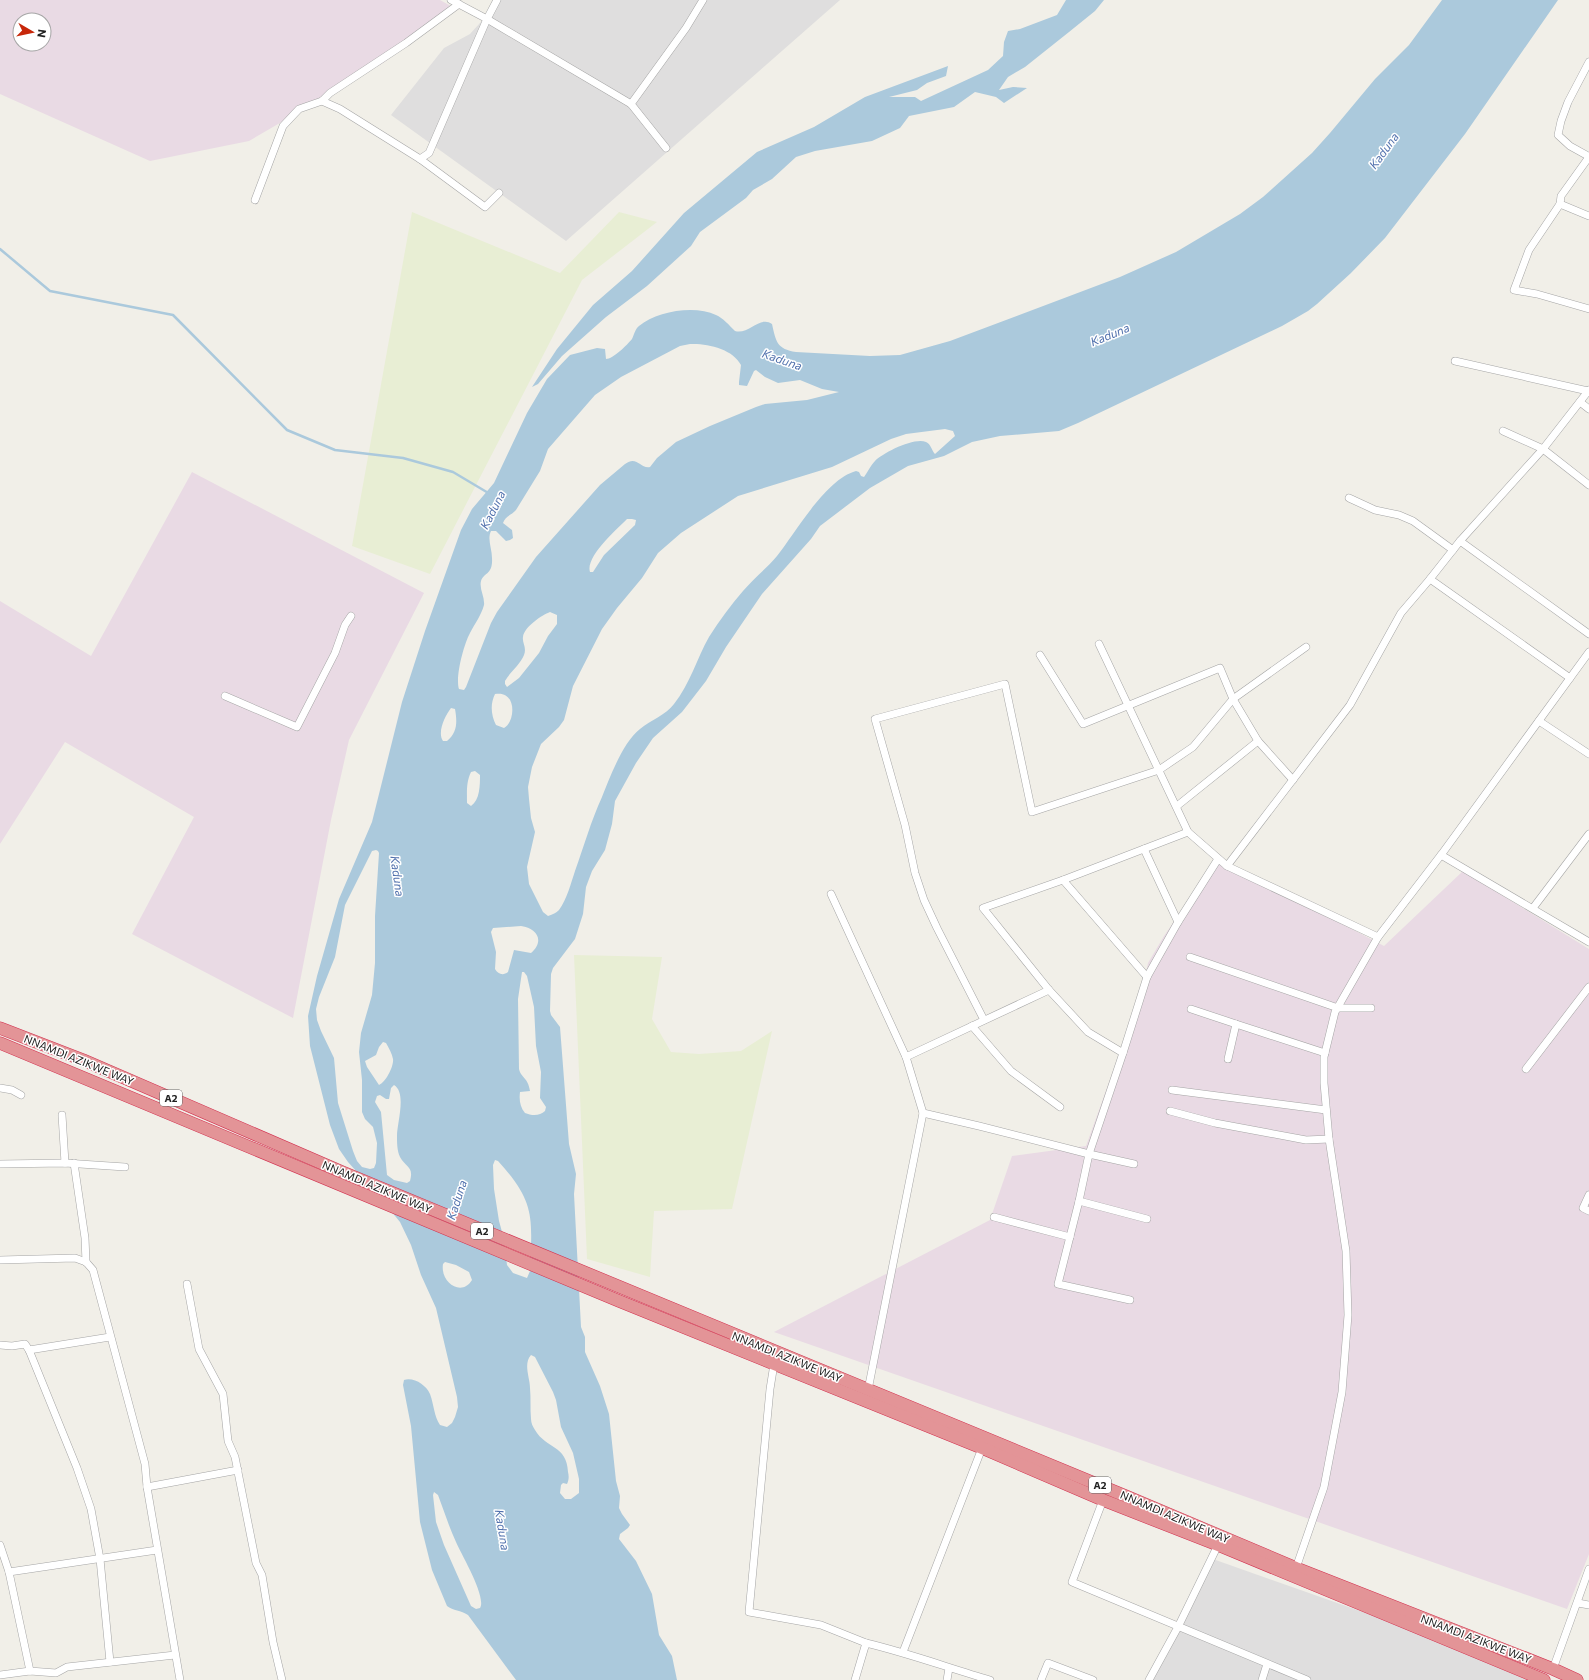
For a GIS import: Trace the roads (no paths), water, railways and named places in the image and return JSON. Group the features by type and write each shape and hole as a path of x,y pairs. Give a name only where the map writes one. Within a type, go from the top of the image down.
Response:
{"highway":[{"name":"NNAMDI AZIKWE WAY","path":"0,1028 83,1060 342,1172 1121,1494 1296,1568 1553,1669 1577,1680"},
{"name":"NNAMDI AZIKWE WAY","path":"0,1043 619,1301 982,1448 1103,1500 1218,1545 1544,1680"}],"street":[{"path":"451,0 487,19 631,104 666,148"},
{"path":"420,159 429,153 487,19 497,0"},
{"path":"631,104 686,28 703,0"},
{"path":"255,200 283,126 299,109 322,101 330,93 406,43 459,4"},
{"path":"1589,62 1568,102 1558,135 1570,146 1589,156 1562,196 1560,204 1528,250 1514,290 1537,294 1589,309"},
{"path":"322,101 340,109 420,159 485,206 499,193"},
{"path":"1560,204 1589,216"},
{"path":"1227,866 1350,705 1401,613 1460,541 1543,449 1589,390 1455,361"},
{"path":"1580,402 1589,409"},
{"path":"1503,431 1543,449 1589,485"},
{"path":"1349,498 1375,510 1399,515 1414,521 1453,550"},
{"path":"1460,541 1589,634"},
{"path":"1430,579 1570,678"},
{"path":"225,696 297,727 335,653 345,625 351,616"},
{"path":"1099,644 1188,832 1227,866 1378,937"},
{"path":"984,1020 924,900 915,873 905,825 875,719 1005,684 1032,812 1159,770 1193,747 1233,700 1306,648"},
{"path":"1296,1568 1324,1486 1342,1392 1348,1315 1346,1251 1329,1138 1324,1083 1325,1053 1338,1008 1378,937 1441,855 1589,652"},
{"path":"1040,655 1083,724 1220,668 1233,700 1258,741 1293,780"},
{"path":"1539,722 1589,754"},
{"path":"1176,806 1258,741"},
{"path":"1123,1053 1088,1032 1049,990 983,908 1063,880 1188,832"},
{"path":"1533,908 1589,834"},
{"path":"1144,849 1178,922"},
{"path":"1441,855 1589,942"},
{"path":"1130,1300 1058,1284 1089,1154 1147,977 1178,922 1218,859"},
{"path":"1063,880 1147,977"},
{"path":"830,894 906,1057 923,1113 868,1390"},
{"path":"1190,957 1338,1008 1371,1008"},
{"path":"1526,1069 1589,987"},
{"path":"906,1057 1049,990"},
{"path":"1191,1009 1325,1053"},
{"path":"1228,1059 1236,1024"},
{"path":"972,1026 1011,1071 1060,1107"},
{"path":"0,1088 12,1090 21,1095"},
{"path":"1172,1090 1326,1110"},
{"path":"1170,1111 1215,1123 1306,1140 1329,1138"},
{"path":"923,1113 1134,1164"},
{"path":"62,1115 65,1163"},
{"path":"74,1163 85,1238 86,1262"},
{"path":"0,1164 74,1163 125,1167"},
{"path":"1589,1195 1583,1208 1589,1211"},
{"path":"1079,1201 1147,1219"},
{"path":"994,1217 1070,1237"},
{"path":"0,1260 75,1258 86,1262 93,1270 145,1464 146,1487 180,1680"},
{"path":"187,1284 199,1349 222,1394 228,1441 238,1470 256,1563 262,1575 273,1642 282,1680"},
{"path":"29,1350 110,1336"},
{"path":"0,1345 12,1346 25,1344 29,1350 77,1468 91,1509 100,1560 110,1662"},
{"path":"774,1364 769,1397 749,1612 821,1626 866,1643 903,1652 990,1680"},
{"path":"903,1652 982,1448"},
{"path":"146,1487 238,1470"},
{"path":"1103,1500 1072,1582 1307,1680"},
{"path":"0,1545 2,1559 9,1572 30,1671"},
{"path":"1149,1680 1178,1627 1218,1545"},
{"path":"9,1572 100,1560 157,1550"},
{"path":"1553,1669 1589,1569"},
{"path":"1578,1603 1589,1605"},
{"path":"855,1680 866,1643"},
{"path":"0,1675 30,1671 57,1677 67,1667 175,1655"},
{"path":"1041,1680 1048,1663 1093,1680"},
{"path":"1262,1680 1267,1664"},
{"path":"947,1680 949,1668"}],"water":[{"path":"1066,0 1104,0 1095,11 1069,32 1025,67 1008,77 999,90 1013,87 1027,88 1004,103 996,97 975,92 954,107 909,116 900,128 872,141 815,151 796,157 772,179 753,190 746,198 700,232 691,246 647,286 606,317 562,356 538,384 532,387 557,349 593,305 632,271 684,213 757,152 814,127 865,97 948,66 946,76 927,83 917,90 889,97 915,97 921,101 988,70 1003,56 1004,42 1008,31 1020,29 1057,15"},
{"name":"Kaduna","path":"1442,0 1558,0 1465,134 1385,238 1351,273 1308,311 1282,326 1059,431 1000,436 972,442 944,456 908,466 870,488 820,526 811,539 762,594 726,647 706,681 682,712 653,738 636,763 615,801 612,824 605,850 592,871 586,887 583,914 575,939 553,968 551,974 550,1011 551,1015 560,1027 569,1144 576,1174 574,1194 581,1327 585,1337 585,1352 600,1386 609,1414 616,1481 620,1496 619,1508 630,1525 620,1534 619,1539 636,1561 652,1594 659,1635 672,1656 677,1680 516,1680 468,1615 447,1606 432,1570 420,1522 411,1426 403,1385 404,1380 408,1379 419,1382 426,1388 430,1394 436,1418 440,1425 447,1427 452,1423 458,1407 457,1397 436,1308 421,1275 411,1245 400,1222 348,1162 339,1149 330,1125 310,1046 308,1016 317,976 339,899 372,822 402,702 425,631 461,530 472,509 494,483 527,413 547,379 570,355 597,348 605,349 606,359 609,358 627,345 638,327 647,321 666,313 687,310 698,310 716,315 724,320 735,331 745,330 759,323 768,322 772,324 778,344 785,349 796,352 870,356 900,355 950,341 1120,277 1176,252 1240,214 1263,197 1312,153 1375,79 1409,45","holes":["690,344 719,348 737,359 741,365 739,385 747,386 754,371 756,370 765,377 778,383 800,380 822,389 839,392 807,400 765,404 756,407 676,442 657,458 650,467 633,461 625,464 600,485 536,557 497,612 491,623 466,687 464,690 459,689 458,677 463,652 484,605 481,581 490,570 492,564 490,541 491,531 496,531 506,541 513,538 512,530 503,523 504,521 516,510 540,471 548,449 595,395 621,377 680,346","945,429 953,431 955,436 935,454 929,444 921,441 899,447 875,461 864,477 856,471 845,476 823,495 777,556 747,586 721,619 709,637 685,688 671,708 640,729 628,742 618,760 598,806 564,901 556,913 548,916 543,912 529,884 527,867 535,832 531,818 528,787 532,767 541,744 559,727 564,720 573,686 602,629 642,578 658,553 681,533 738,496 832,467 891,439 906,434","627,519 636,520 635,525 604,555 593,572 590,572 592,559 610,536","550,612 557,615 557,624 548,636 539,653 519,678 507,687 505,681 524,655 524,633 530,625","495,694 502,694 508,697 511,702 512,714 508,725 504,728 496,725 492,713","451,708 455,709 456,726 451,738 447,741 443,741 441,737 441,729","475,771 480,775 480,788 478,796 471,806 467,803 468,780 471,772","376,850 379,853 375,916 375,963 372,995 361,1033 359,1052 362,1080 362,1112 365,1119 373,1127 377,1143 376,1163 374,1168 370,1169 362,1167 357,1161 353,1151 338,1103 334,1058 317,1020 316,1009 319,997 335,957 345,905 372,851","527,927 535,932 537,936 538,944 531,953 514,950 508,972 504,974 501,974 495,969 496,952 491,932 493,928","522,972 524,972 527,976 534,1007 536,1046 541,1072 540,1098 546,1107 545,1111 541,1114 528,1114 525,1113 522,1108 520,1092 530,1091 528,1083 520,1072 518,999","383,1042 386,1043 393,1059 389,1074 379,1085 367,1067 365,1061 376,1055","394,1085 398,1089 401,1101 397,1136 398,1149 402,1161 411,1172 410,1181 407,1183 394,1180 387,1175 381,1112 375,1102 377,1096 380,1095 386,1099 389,1099 391,1088","495,1160 498,1161 519,1188 529,1212 531,1224 531,1252 530,1271 527,1278 513,1273 507,1265 504,1239 499,1221 494,1189 493,1165","445,1262 456,1265 469,1272 472,1280 468,1285 458,1287 453,1286 445,1277 443,1271 443,1264","531,1355 535,1357 556,1400 561,1427 573,1453 579,1479 579,1493 571,1499 565,1499 560,1493 561,1485 563,1483 567,1484 569,1478 567,1463 564,1457 560,1452 545,1441 534,1429 531,1415 530,1384 527,1363","434,1492 438,1495 453,1536 477,1585 481,1602 480,1608 476,1609 471,1606 444,1545 436,1522"]}],"waterway":[{"name":"Kaduna","path":"0,249 50,291 173,315 287,430 335,450 403,458 453,472 490,494"}]}
